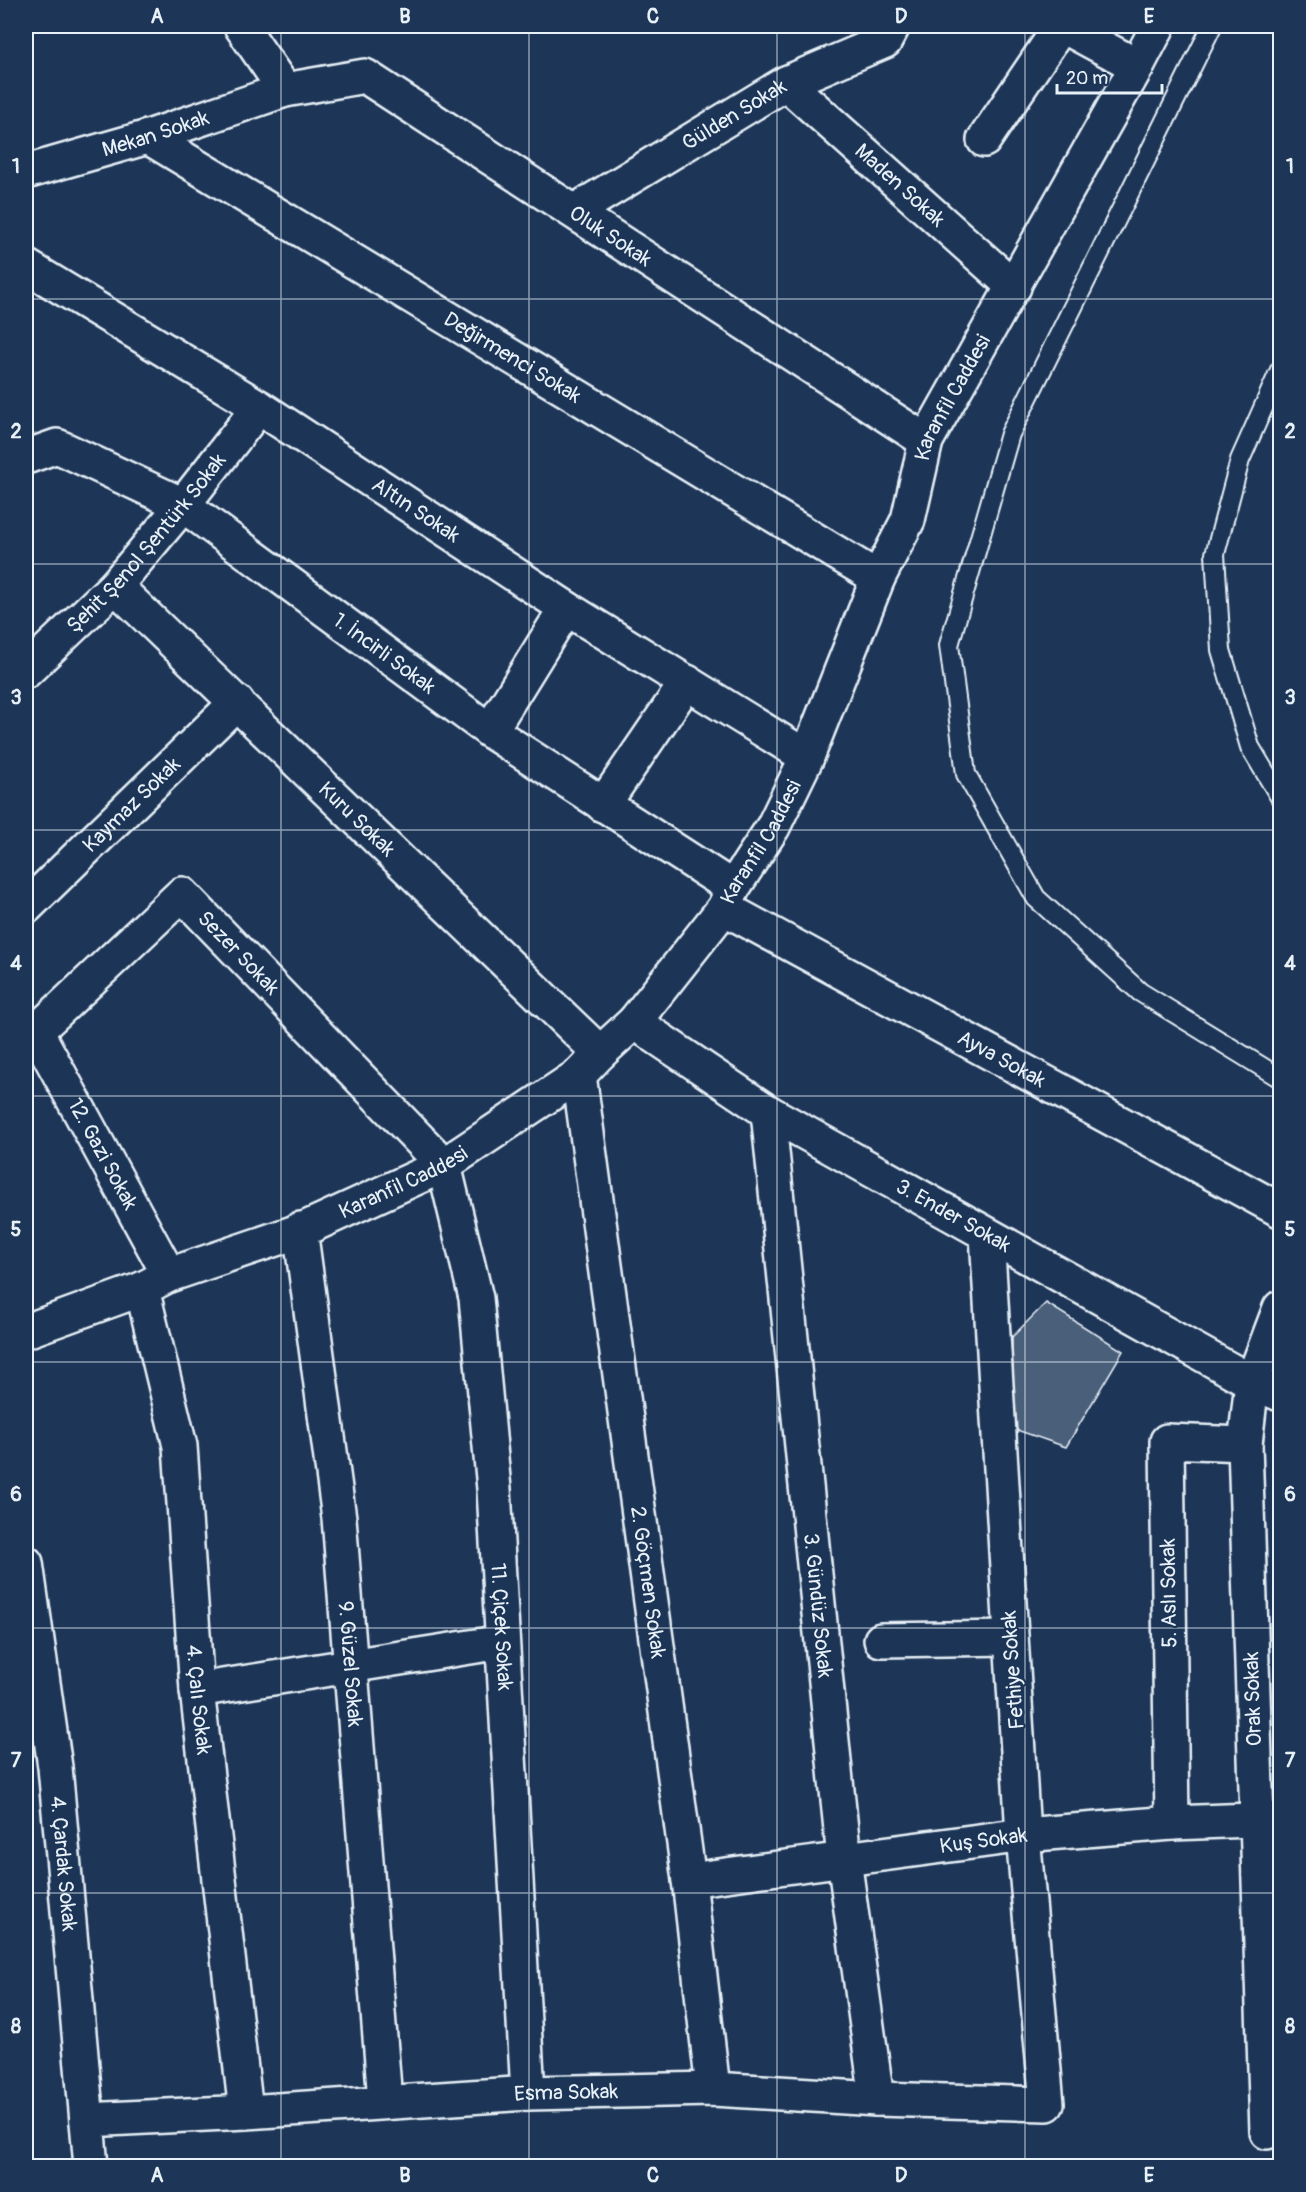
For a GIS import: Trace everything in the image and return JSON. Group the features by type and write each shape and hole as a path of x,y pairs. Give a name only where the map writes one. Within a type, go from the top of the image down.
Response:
{"street":[{"path":"241,26 285,90"},
{"name":"Gülden Sokak","path":"575,211 786,83 885,41 893,26"},
{"path":"984,140 1062,26 1137,66"},
{"name":"Karanfil Caddesi","path":"26,1331 300,1229 444,1165 589,1064 634,1022 728,898 773,827 807,757 878,578 908,520 926,441 1158,26"},
{"name":"Oluk Sokak","path":"285,90 366,76 926,441"},
{"name":"Maden Sokak","path":"786,83 1014,287"},
{"name":"Mekan Sokak","path":"26,172 148,137 285,90"},
{"name":"Değirmenci Sokak","path":"148,137 878,578"},
{"name":"Altın Sokak","path":"26,267 259,407 566,608 807,757"},
{"name":"Şehit Şenol Şentürk Sokak","path":"26,671 115,586 183,506 259,407"},
{"name":"1. İncirli Sokak","path":"26,457 57,446 183,506 490,731 603,805 728,898"},
{"name":"Kuru Sokak","path":"115,586 237,702 589,1064"},
{"path":"490,731 566,608"},
{"path":"603,805 687,682"},
{"name":"Kaymaz Sokak","path":"26,907 237,702"},
{"name":"Sezer Sokak","path":"31,1036 182,894 444,1165"},
{"name":"Ayva Sokak","path":"728,898 1281,1210"},
{"name":"3. Ender Sokak","path":"634,1022 768,1112 1266,1388"},
{"name":"12. Gazi Sokak","path":"31,1036 155,1282"},
{"name":"2. Göçmen Sokak","path":"589,1064 713,2089"},
{"name":"3. Gündüz Sokak","path":"768,1112 844,1859 877,2099"},
{"name":"11. Çiçek Sokak","path":"444,1165 476,1298 494,1489 528,2093"},
{"name":"9. Güzel Sokak","path":"300,1229 339,1518 384,2101"},
{"name":"Fethiye Sokak","path":"987,1235 1023,1835 1047,2104"},
{"name":"4. Çalı Sokak","path":"155,1282 180,1446 197,1690 246,2112"},
{"name":"Orak Sokak","path":"1267,2132 1269,1820 1245,1443 1266,1388 1281,1308"},
{"name":"5. Aslı Sokak","path":"1172,1823 1167,1441 1245,1443"},
{"name":"4. Çardak Sokak","path":"26,1563 55,1767 91,2166"},
{"path":"881,1640 1011,1638"},
{"path":"197,1690 502,1642"},
{"name":"Kuş Sokak","path":"689,1880 1023,1835 1172,1823 1269,1820"},
{"name":"Esma Sokak","path":"87,2120 528,2093 713,2089 877,2099 1047,2104"}],"lane":[{"path":"1212,26 1010,435 949,645 966,774 1036,898 1140,992 1281,1078"},
{"path":"1281,370 1240,460 1215,554 1221,650 1250,747 1281,798"}],"building":[{"path":"1046,1303 1123,1351 1066,1447 1011,1428 1012,1337"}]}
